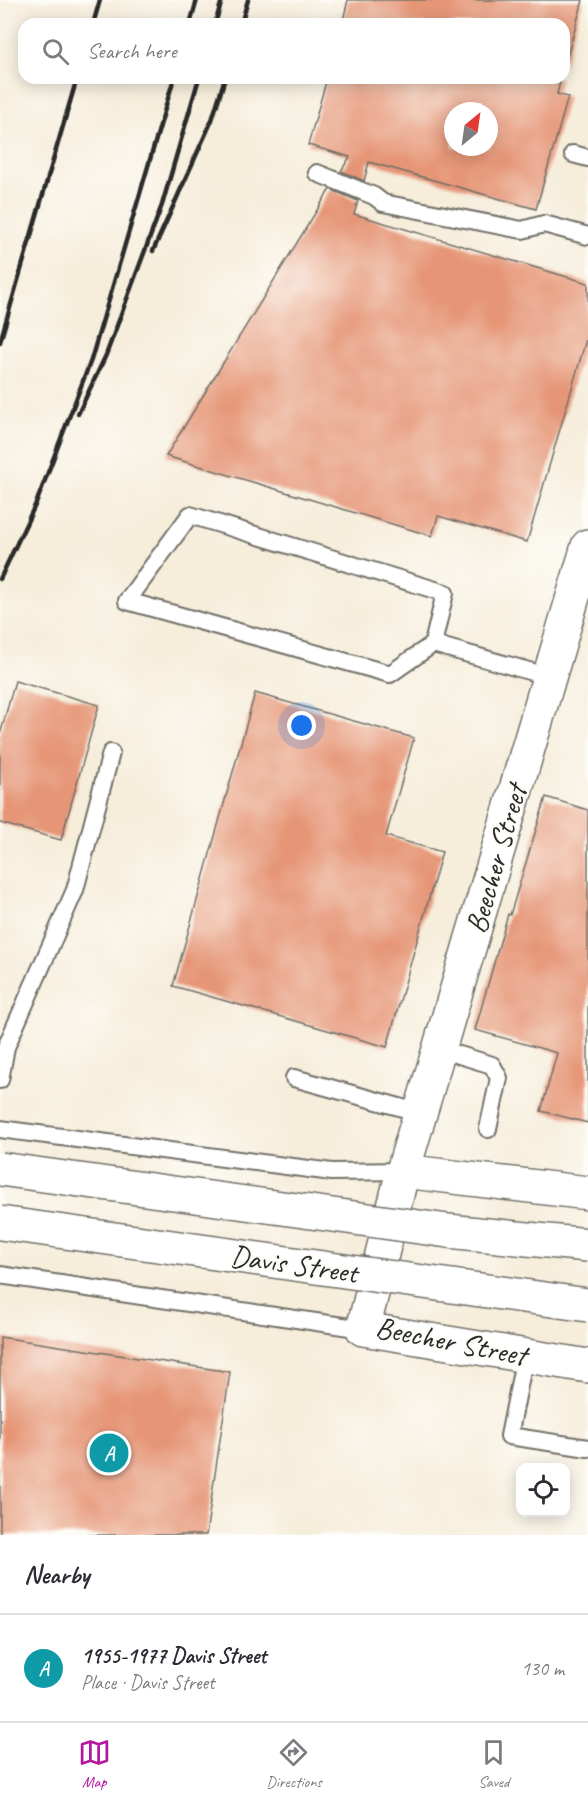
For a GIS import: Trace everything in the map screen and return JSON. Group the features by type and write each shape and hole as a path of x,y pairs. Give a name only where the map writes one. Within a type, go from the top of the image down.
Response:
{"street":[{"name":"Beecher Street","path":"588,547 403,1171 363,1329 588,1366"},
{"name":"Davis Street","path":"0,1169 448,1231 588,1245"},
{"path":"403,1171 588,1193"},
{"name":"Davis Street","path":"0,1223 588,1305"}],"lane":[{"path":"317,173 374,196 383,203 520,229 544,224 588,236"},
{"path":"190,515 445,593 433,644 390,674 127,601 190,515"},
{"path":"433,644 550,677"},
{"path":"0,1080 6,1047 75,890 111,753"},
{"path":"440,1049 492,1065 499,1078 488,1129"},
{"path":"294,1078 421,1113"},
{"path":"0,1129 332,1172 403,1171"},
{"path":"0,1275 363,1329"},
{"path":"525,1356 509,1436 588,1448"}],"building":[{"path":"348,0 583,0 570,47 570,18 344,18"},
{"path":"325,84 560,84 557,94 568,97 536,209 369,162 364,181 341,171 350,157 308,145"},
{"path":"330,189 358,201 354,214 588,283 588,333 527,542 438,516 432,536 166,456"},
{"path":"15,681 99,705 61,840 0,823 0,735"},
{"path":"255,693 414,738 386,836 442,852 387,1047 173,986"},
{"path":"546,797 588,810 588,1123 541,1111 557,1053 475,1030 508,914 510,915"},
{"path":"0,1337 230,1372 206,1535 0,1535"}],"railway":[{"path":"95,18 100,0"},
{"path":"192,18 197,0"},
{"path":"217,18 222,0"},
{"path":"243,18 248,0"},
{"path":"0,342 75,84"},
{"path":"0,579 37,501 91,360 172,84"},
{"path":"78,414 106,355 162,205 197,84"},
{"path":"153,251 212,120 223,84"}],"place":[{"name":"1955-1977 Davis Street","path":"109,1453"}]}
